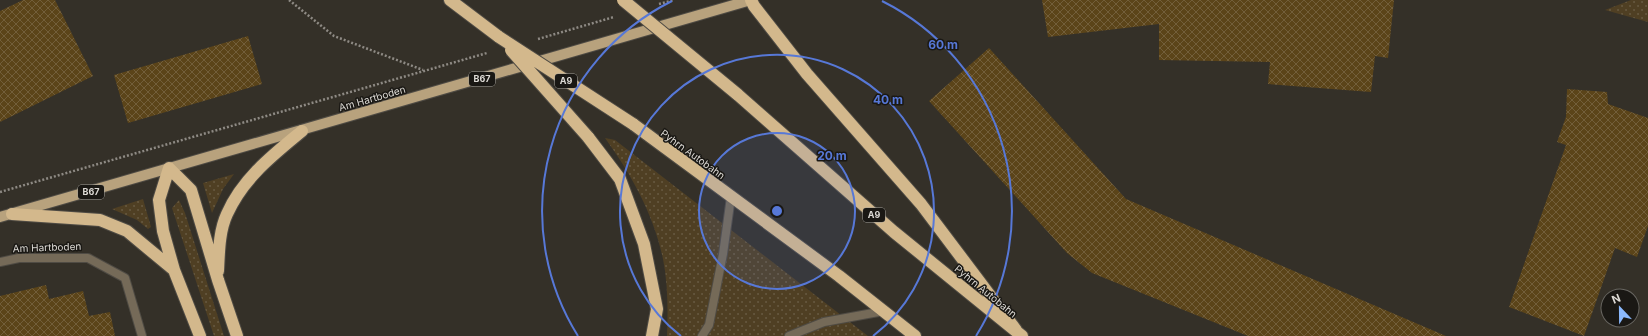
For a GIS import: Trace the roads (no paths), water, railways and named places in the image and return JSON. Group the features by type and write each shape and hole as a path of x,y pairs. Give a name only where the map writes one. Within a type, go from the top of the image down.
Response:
{"highway":[{"name":"Pyhrn Autobahn","path":"450,0 499,37 633,124 839,276 915,336"},
{"name":"Pyhrn Autobahn","path":"623,0 737,94 894,232 1019,333"},
{"path":"751,0 754,6 807,74 921,204 1019,333"},
{"path":"499,37 588,137 620,179 644,244 657,310 652,336"},
{"path":"218,280 220,236 226,214 248,180 262,164 302,131"},
{"path":"200,336 174,270 163,231 159,200 170,168 191,190 218,280 237,336"},
{"path":"12,214 100,220 127,231 174,270"}],"main road":[{"name":"Am Hartboden","path":"0,218 751,0"}],"street":[{"path":"702,336 709,325 723,254 731,197"},
{"name":"Am Hartboden","path":"0,262 19,258 88,258 125,278 142,336"},
{"path":"790,336 824,322 884,312"}]}
